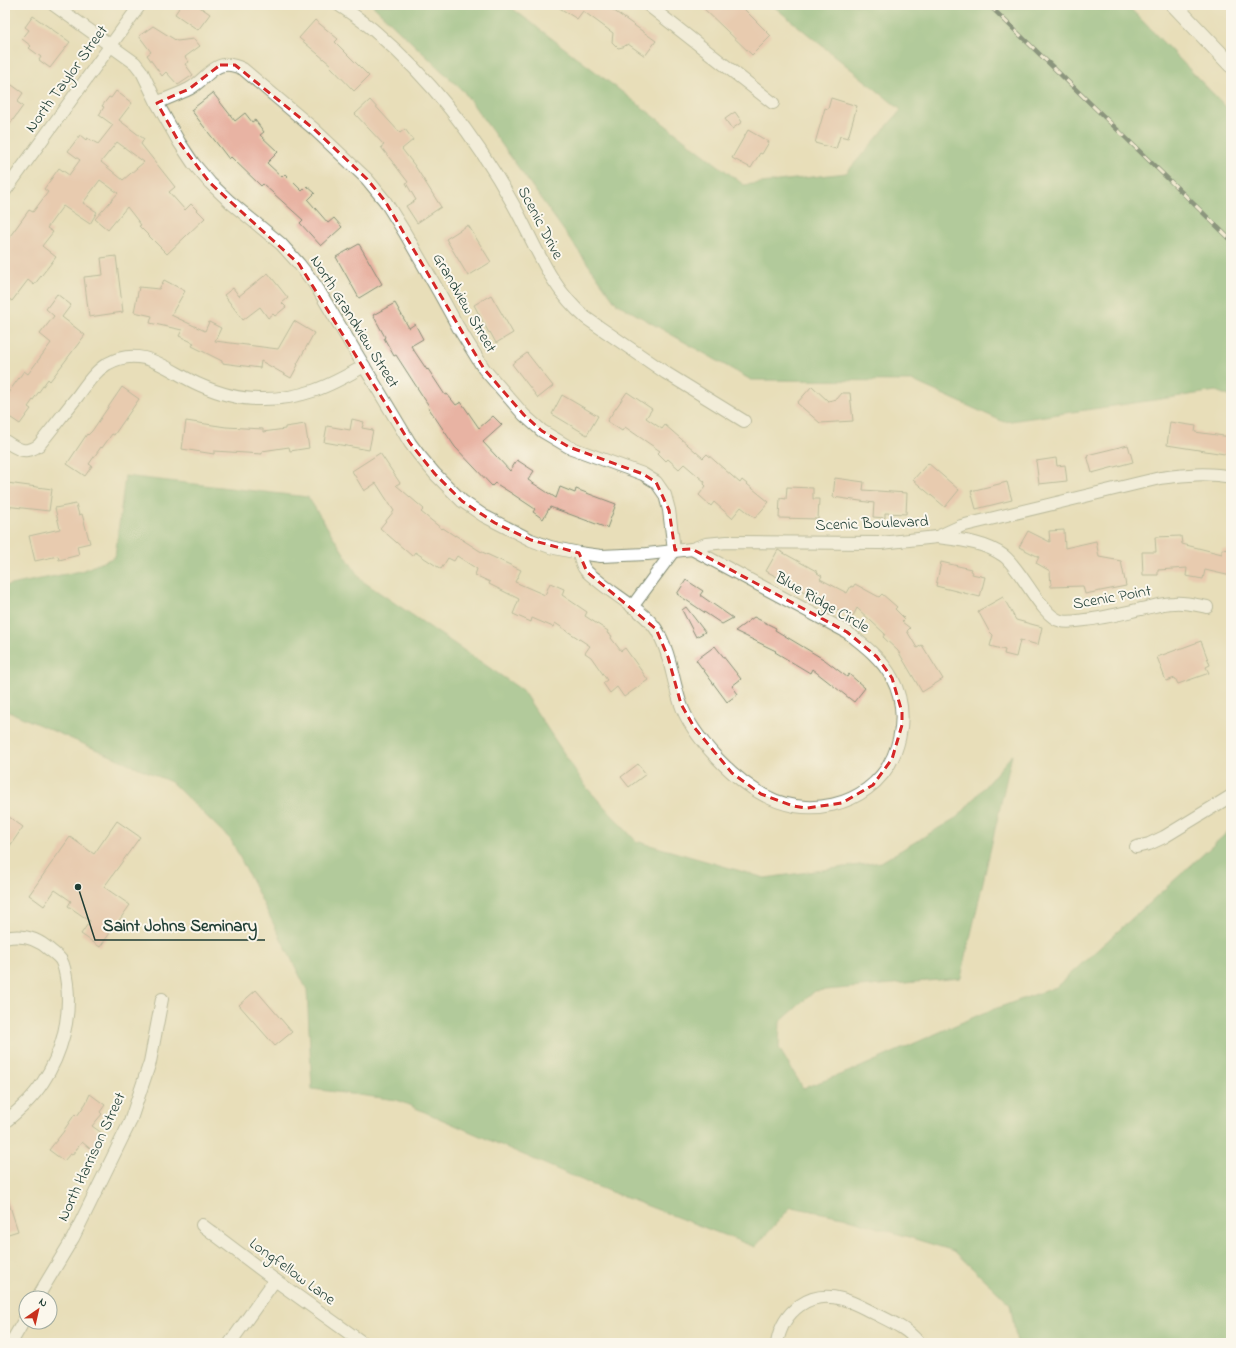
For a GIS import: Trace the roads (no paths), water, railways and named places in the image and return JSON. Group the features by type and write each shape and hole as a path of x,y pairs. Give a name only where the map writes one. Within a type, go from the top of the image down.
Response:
{"street":[{"name":"North Grandview Street","path":"54,5 135,63 142,72 157,103 179,142 210,184 281,244 299,264 316,286 410,443 435,474 462,501 490,520 531,540 550,547 579,553"},
{"name":"North Taylor Street","path":"5,191 140,5"},
{"name":"Scenic Drive","path":"339,5 377,33 393,48 448,108 485,156 514,205 552,279 575,308 586,318 666,373 744,421"},
{"path":"648,5 772,103"},
{"path":"1174,5 1231,65"},
{"name":"Grandview Street","path":"157,103 189,89 212,69 220,65 235,65 243,69 314,129 367,179 385,201 484,369 524,415 542,431 569,447 644,474 656,482 665,495 669,510 674,550"},
{"path":"5,441 20,450 28,451 34,449 39,445 95,374 108,364 119,359 142,357 153,360 200,386 238,397 257,399 277,399 316,391 334,384 364,366"},
{"name":"Scenic Boulevard","path":"579,553 601,556 618,556 692,549 706,544 727,542 881,542 937,537 961,526 1160,478 1206,474 1218,474 1231,477"},
{"name":"Scenic Point","path":"937,537 978,544 1003,555 1016,568 1040,604 1054,619 1060,621 1072,622 1097,619 1174,603 1188,603 1207,607"},
{"name":"Blue Ridge Circle","path":"632,607 651,622 658,634 668,657 681,704 694,727 717,758 744,784 776,801 807,808 842,803 872,785 884,772 892,759 902,725 902,712 897,690 892,678 884,667 868,649 847,632 692,549"},
{"path":"579,553 581,563 587,572 604,587 632,607 674,550"},
{"path":"1136,847 1149,844 1164,837 1231,796"},
{"path":"5,938 26,937 37,940 43,943 58,956 66,973 68,994 67,1021 57,1056 42,1084 31,1099 5,1122"},
{"name":"North Harrison Street","path":"42,1290 76,1231 130,1122 150,1062 162,999"},
{"name":"Longfellow Lane","path":"202,1225 275,1280 364,1343"},
{"path":"230,1343 275,1280"},
{"path":"776,1343 784,1323 795,1309 804,1302 816,1298 828,1297 846,1300 893,1322 908,1332 919,1343"},
{"path":"11,1343 18,1330"}],"railway":[{"path":"989,5 1231,240"}],"place":[{"name":"Saint Johns Seminary","path":"78,887"}]}
